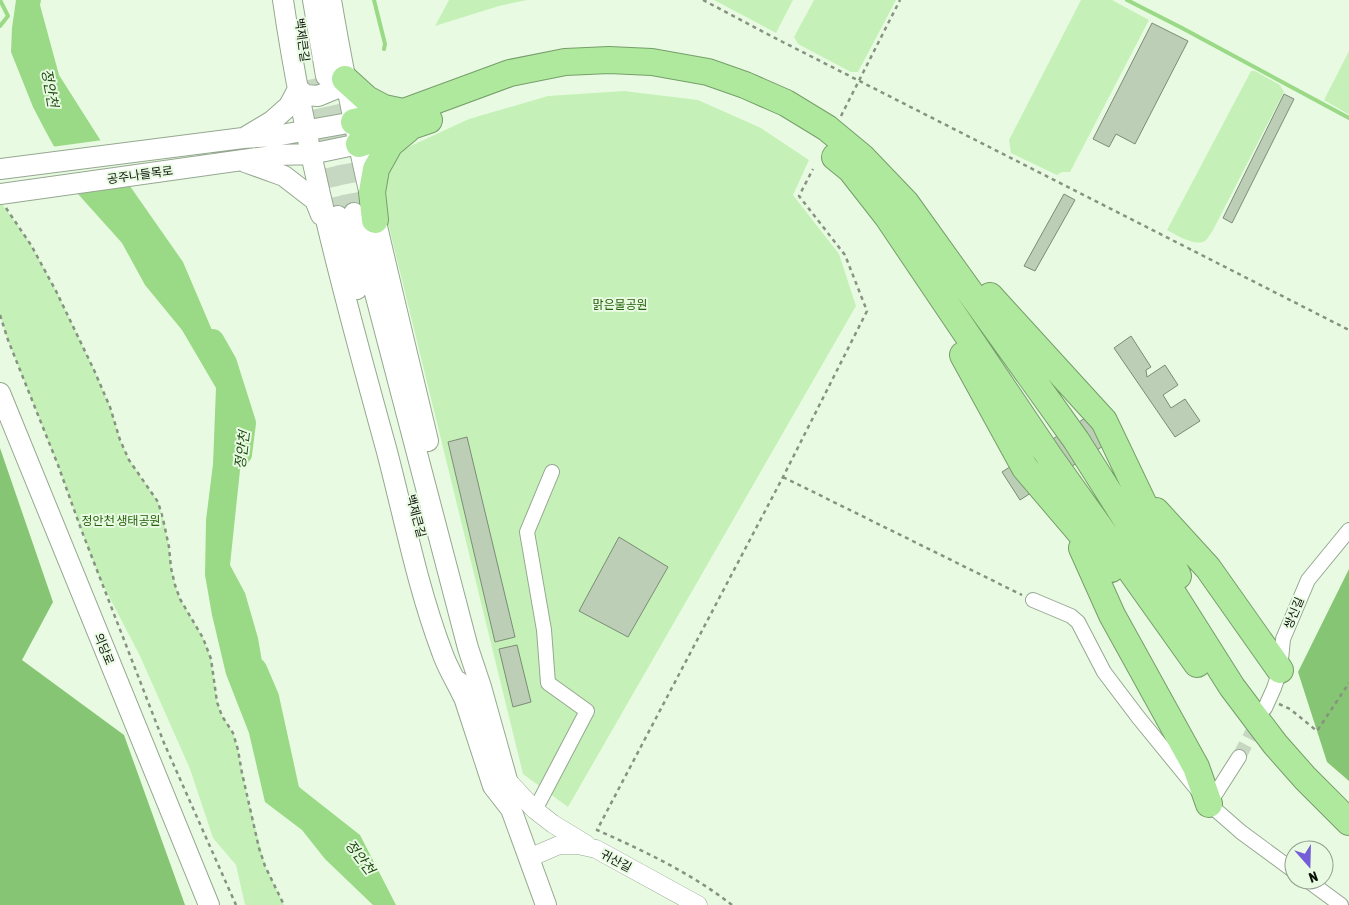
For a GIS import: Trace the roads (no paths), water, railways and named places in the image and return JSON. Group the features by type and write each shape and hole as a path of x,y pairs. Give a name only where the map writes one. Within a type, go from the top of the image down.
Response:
{"highway":[{"path":"356,133 407,120 510,73 565,62 608,60 652,62 708,72 745,84 786,103 827,128 862,157 897,210 1076,440 1226,692 1274,763 1315,807 1349,839"},
{"path":"319,81 367,99 407,120"},
{"path":"349,220 372,192 376,169 390,144 407,120"},
{"path":"897,210 1104,421 1137,490 1226,692"},
{"path":"897,210 1025,468 1071,522 1226,692 1305,778 1349,822"},
{"path":"1137,490 1208,568 1280,670"},
{"path":"1071,522 1112,615 1196,767 1209,804"}],"main road":[{"path":"283,0 288,39 356,133 349,220"},
{"name":"백제큰길","path":"296,0 319,81"},
{"name":"백제큰길","path":"313,0 319,81"},
{"path":"331,0 319,81 306,131 311,154 349,220"},
{"path":"275,137 289,106 319,81"},
{"path":"275,137 306,131 356,133"},
{"path":"311,154 356,133"},
{"path":"275,137 311,154"},
{"name":"공주나들목로","path":"0,169 243,138 275,137"},
{"name":"공주나들목로","path":"2,199 243,161 275,137"},
{"path":"243,161 284,176 314,200 349,220"},
{"name":"백제큰길","path":"349,220 435,470 468,593 481,687 507,780 510,809 546,905"},
{"name":"백제큰길","path":"349,220 449,651 492,786 510,809"},
{"name":"의당로","path":"0,394 209,905"}],"street":[{"path":"535,810 587,711 548,683 544,630 527,532 552,472"},
{"name":"쌍신길","path":"1267,703 1280,670 1283,639 1308,580 1349,530"},
{"path":"1032,600 1071,616 1078,622 1104,672 1138,718 1209,804 1241,832 1284,864"},
{"path":"1209,804 1239,757"},
{"path":"507,780 535,810 553,824 596,850"},
{"name":"귀산길","path":"529,858 559,846 578,845 596,850 698,905"},
{"path":"1321,890 1341,905"}],"water":[{"path":"16,0 41,0 40,5 59,75 125,179 183,262 226,363 245,423 230,565 245,593 258,638 268,697 285,776 360,835 396,905 373,905 325,859 302,830 265,802 249,733 226,674 205,575 206,520 213,464 216,388 182,330 145,285 122,243 78,194 33,107 11,52"}],"waterway":[{"path":"0,0 8,16 0,26"},
{"path":"374,0 385,44 384,49"},
{"path":"1127,0 1349,118"},
{"name":"정안천","path":"213,340 226,363 245,423 241,454"},
{"name":"정안천","path":"256,669 268,697 289,793 298,801"}],"tunnel":[{"path":"326,76 354,213"},
{"path":"308,80 338,216"},
{"path":"1239,757 1260,717"}],"park label":[{"name":"맑은물공원","path":"620,305"},
{"name":"정안천 생태공원","path":"121,521"}]}
